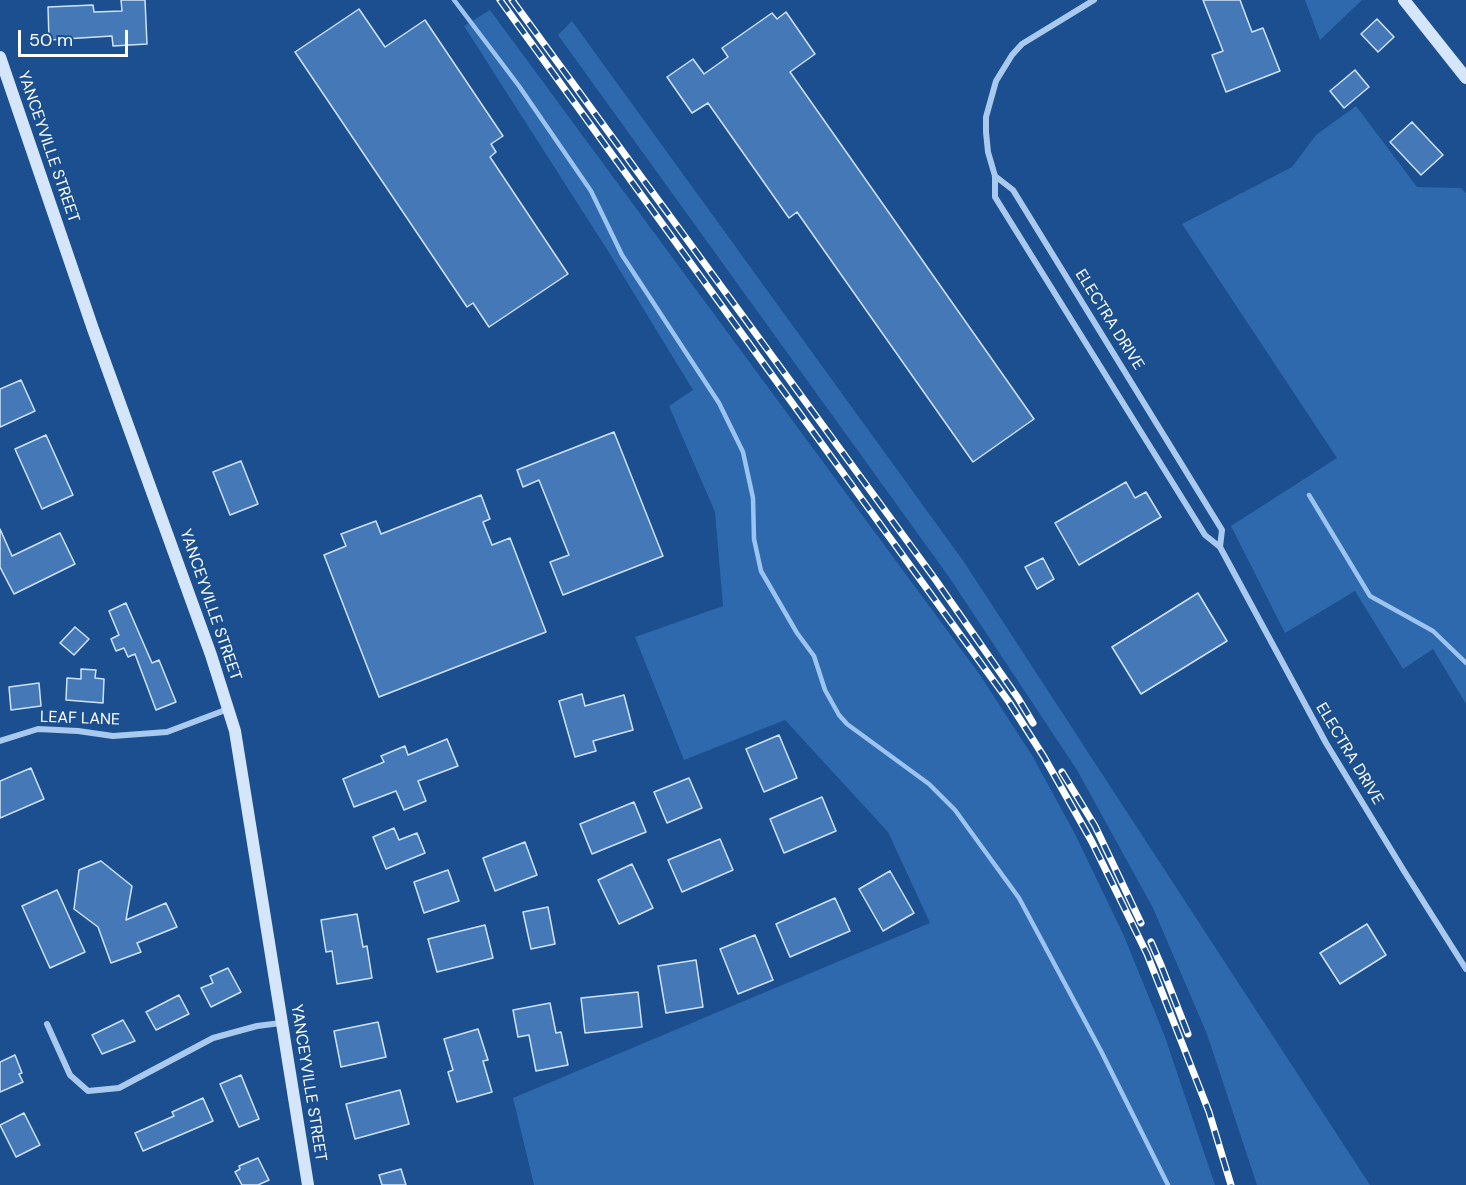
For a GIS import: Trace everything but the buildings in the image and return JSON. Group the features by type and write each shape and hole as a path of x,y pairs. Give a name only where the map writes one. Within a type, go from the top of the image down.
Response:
{"main road":[{"path":"1404,0 1466,78"},
{"name":"YANCEYVILLE STREET","path":"0,57 93,329 211,655 235,731 308,1185"}],"street":[{"name":"ELECTRA DRIVE","path":"1094,0 1022,44 996,81 986,117 988,152 995,176 995,197 1205,535 1220,547 1326,743 1466,969"},
{"name":"ELECTRA DRIVE","path":"995,176 1013,190 1222,530 1220,547"},
{"name":"LEAF LANE","path":"0,741 38,729 113,736 167,732 228,709"},
{"path":"47,1024 70,1075 88,1091 118,1088 213,1038 257,1026 281,1023"}],"shaded area":[{"path":"1305,0 1362,0 1320,40"},
{"path":"490,10 980,675 1033,757 1075,834 1124,936 1165,1037 1215,1185 534,1185 513,1098 930,923 888,832 785,720 684,760 635,637 723,606 715,512 669,406 693,390 608,251 464,26"},
{"path":"572,21 964,562 1370,1185 1257,1185 1207,1034 1153,908 1077,770 949,577 558,35"},
{"path":"1356,106 1417,187 1461,188 1466,193 1466,704 1433,649 1403,669 1355,591 1285,633 1231,526 1337,458 1182,224 1292,167 1316,135"}],"waterway":[{"path":"454,0 519,86 591,191 622,255 719,403 743,452 753,498 754,539 761,571 797,633 814,656 825,690 839,715 847,724 929,784 955,810 1019,898 1101,1051 1168,1185"},
{"path":"1309,495 1370,596 1433,631 1466,663"}],"railway":[{"path":"500,0 1009,702 1044,757 1092,842 1147,954 1209,1112 1231,1185"},
{"path":"512,0 935,579 1033,723"},
{"path":"1062,772 1095,826 1141,923"},
{"path":"1151,942 1188,1034"}]}
